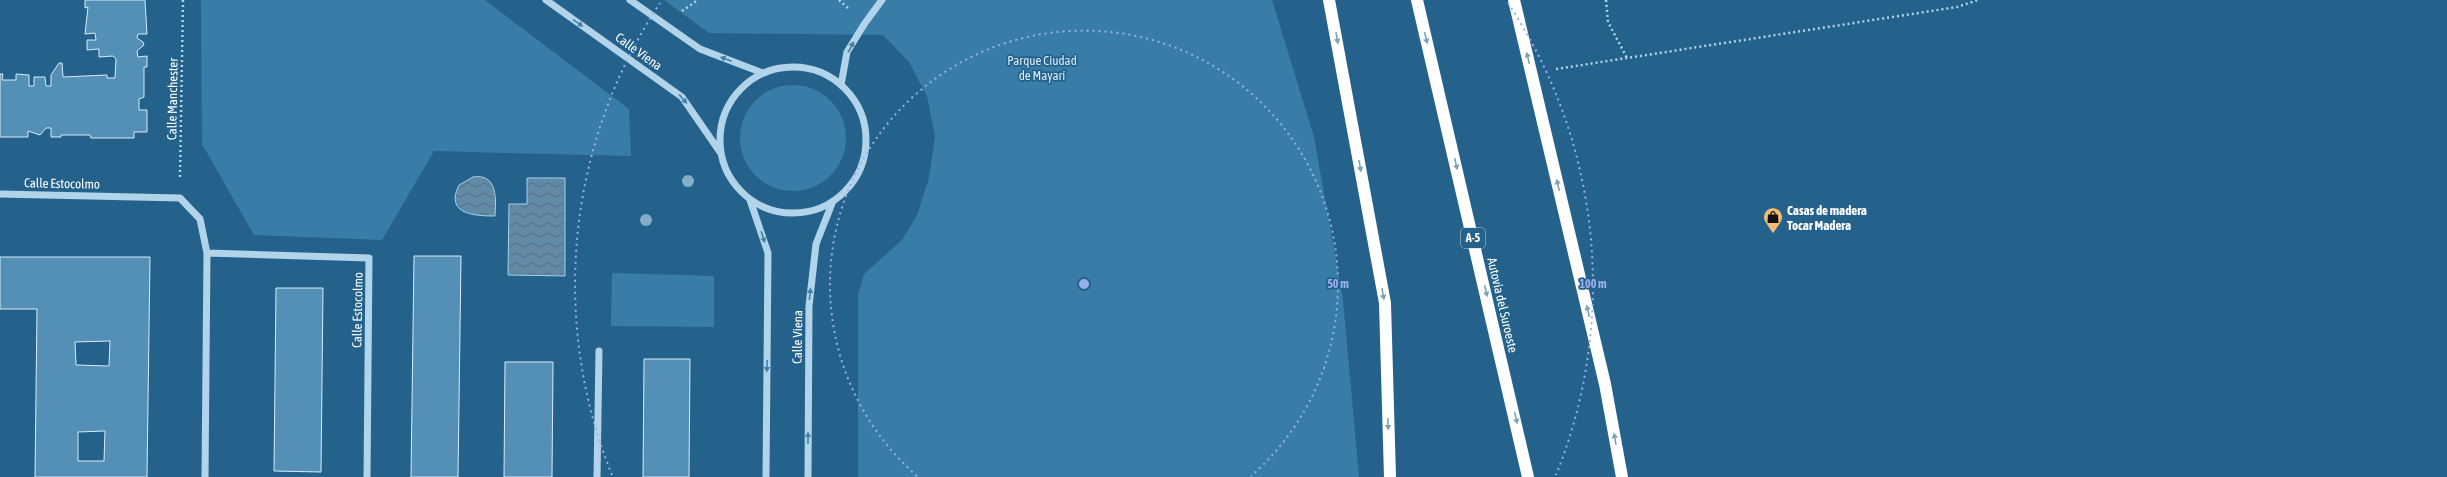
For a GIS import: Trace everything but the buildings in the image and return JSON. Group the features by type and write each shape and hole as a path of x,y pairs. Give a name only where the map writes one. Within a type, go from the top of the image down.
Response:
{"highway":[{"path":"1329,0 1385,303 1390,477"},
{"name":"Autovía del Suroeste","path":"1417,0 1528,477"},
{"path":"1514,0 1605,384 1622,477"}],"street":[{"name":"Calle Viena","path":"546,0 682,97 720,152"},
{"path":"630,0 700,49 763,73"},
{"path":"841,85 848,52 865,23 882,0"},
{"path":"782,67 804,68 823,74 841,85 855,102 864,123 866,145 861,167 850,186 833,201 814,210 792,214 770,210 750,200 733,182 726,171 720,152 720,128 728,105 742,86 763,73 782,67"},
{"name":"Calle Estocolmo","path":"0,194 180,198"},
{"path":"180,198 200,219 207,254 205,477"},
{"path":"750,200 768,253 766,477"},
{"name":"Calle Viena","path":"808,477 809,306 816,244 833,201"},
{"name":"Calle Estocolmo","path":"207,254 369,258 367,477"},
{"path":"597,477 598,351"}],"path":[{"name":"Calle Manchester","path":"180,198 183,0"},
{"path":"1606,0 1608,22 1627,58"},
{"path":"1531,72 1957,7 1978,0"}],"green space":[{"path":"201,0 485,0 629,109 631,156 434,151 382,240 254,235 202,144"},
{"name":"Parque Ciudad de Mayarí","path":"664,0 1272,0 1314,137 1343,300 1359,477 858,477 858,295 864,274 902,240 917,215 929,178 935,137 927,96 909,62 883,35 709,33"},
{"path":"793,85 813,89 831,100 842,118 846,138 842,158 831,176 813,187 793,191 773,187 755,176 744,158 740,138 744,118 755,100 773,89"},
{"path":"612,273 714,276 714,327 611,326"}],"water":[{"path":"473,177 487,179 491,183 494,189 496,203 495,216 471,214 464,212 459,208 455,195 459,185"},
{"path":"527,178 565,178 565,276 508,275 509,204 527,204"}],"place":[{"name":"Casas de madera Tocar Madera","path":"1773,234"}]}
